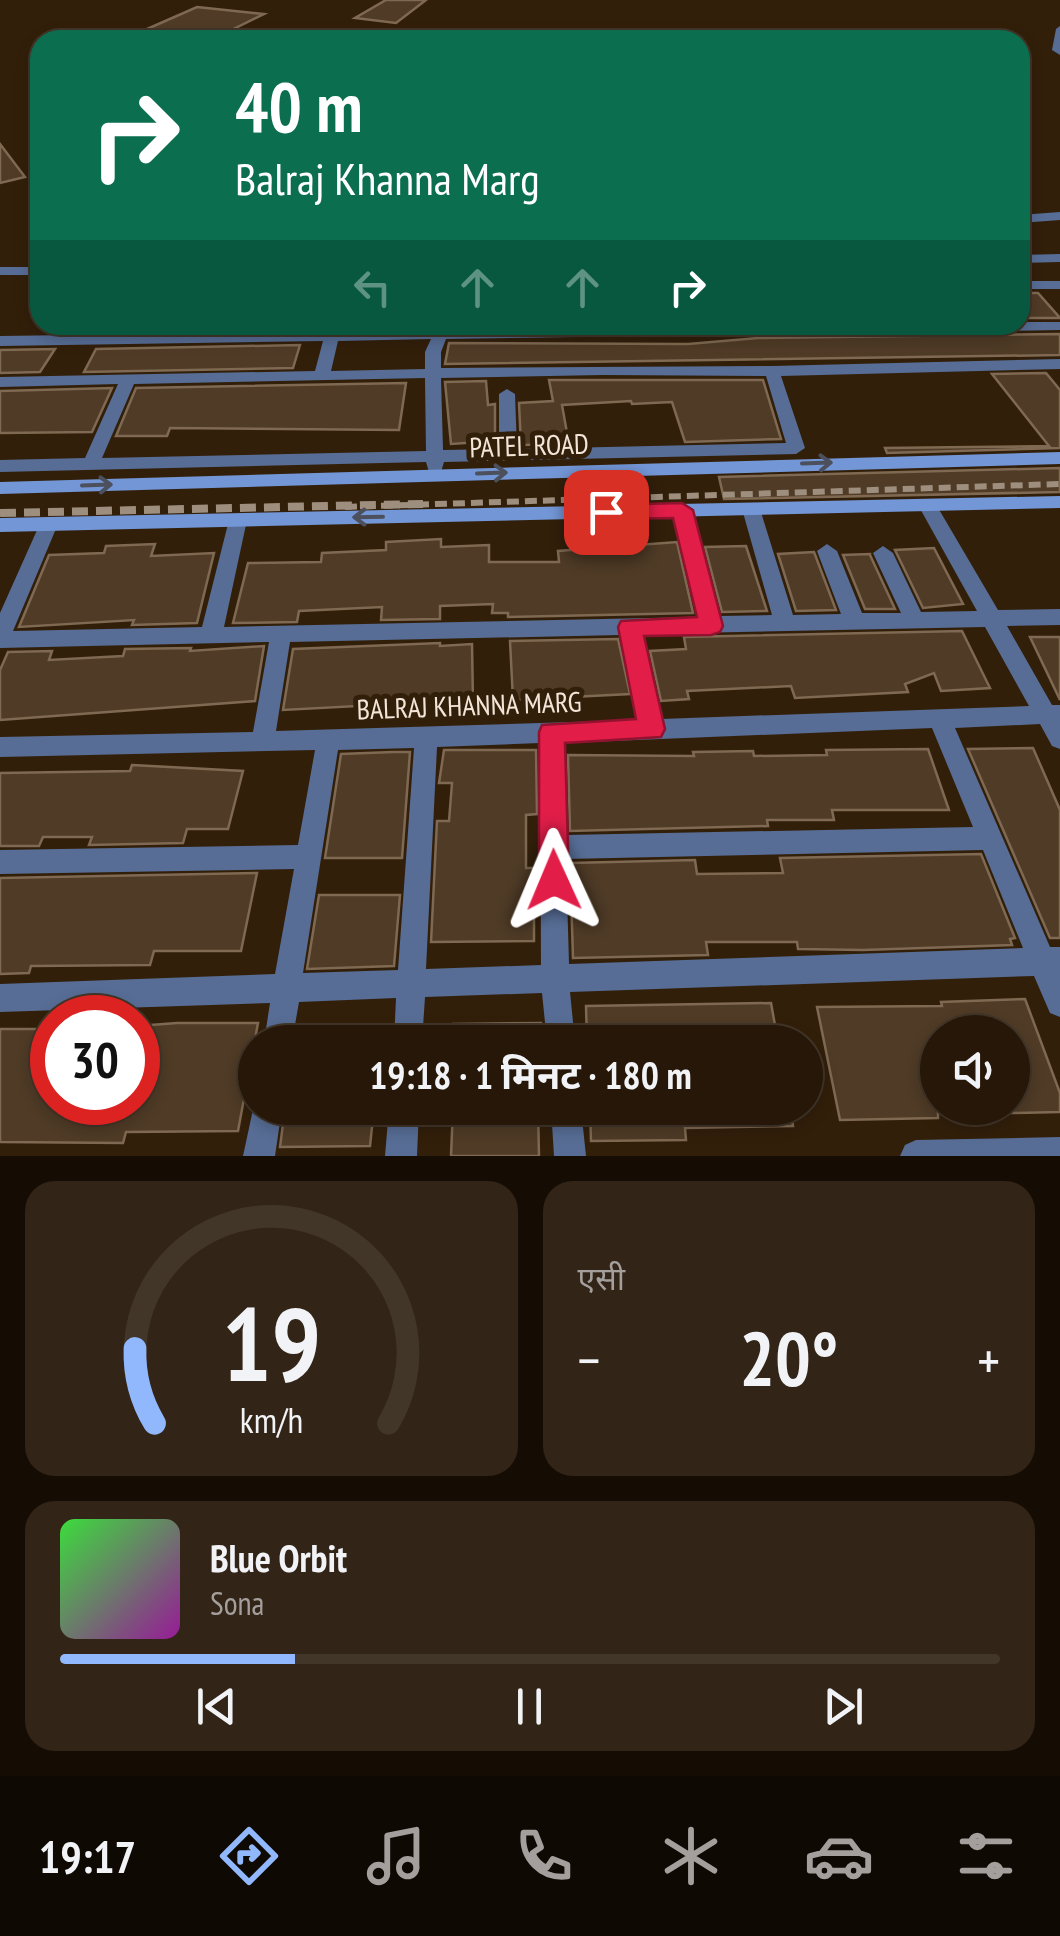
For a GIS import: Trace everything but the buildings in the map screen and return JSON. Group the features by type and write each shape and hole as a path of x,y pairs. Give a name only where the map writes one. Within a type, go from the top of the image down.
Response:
{"main road":[{"name":"PATEL ROAD","path":"0,488 435,466 1060,458"},
{"path":"0,526 1060,502"}],"street":[{"path":"1060,29 1056,50 1060,52"},
{"path":"1030,218 1060,216"},
{"path":"1030,228 1060,228"},
{"path":"1030,259 1060,258"},
{"path":"0,271 30,271"},
{"path":"1030,286 1060,285"},
{"path":"1030,328 1060,326"},
{"path":"0,382 83,360 377,335"},
{"path":"435,466 438,335"},
{"path":"511,335 713,346 904,335"},
{"path":"321,378 331,338"},
{"path":"0,341 83,360 128,380 603,370 713,346 772,371 1060,364"},
{"path":"0,466 435,466 508,455 796,448 772,371"},
{"path":"91,464 128,380"},
{"path":"507,394 508,455"},
{"path":"927,505 1054,714 1060,739"},
{"path":"751,509 786,624"},
{"path":"682,510 711,626"},
{"path":"211,636 238,520"},
{"path":"50,524 0,638 1060,617"},
{"path":"827,550 854,622"},
{"path":"883,553 915,621"},
{"path":"630,627 652,729"},
{"path":"263,740 281,634"},
{"name":"BALRAJ KHANNA MARG","path":"0,747 426,738 1054,714"},
{"path":"940,719 991,838 1052,961 1060,1004"},
{"path":"552,732 555,979 559,1025"},
{"path":"409,1025 426,738"},
{"path":"281,1025 328,740"},
{"path":"553,848 991,838"},
{"path":"0,862 309,856"},
{"path":"0,998 1052,961"},
{"path":"259,1156 265,1125"},
{"path":"401,1156 403,1125"},
{"path":"567,1125 570,1156"},
{"path":"916,1156 1060,1153"}],"railway":[{"path":"345,507 1060,484"},
{"path":"0,513 423,504"}],"route":[{"path":"554,880 552,732 652,729 630,627 711,626 682,510 606,512"}]}
